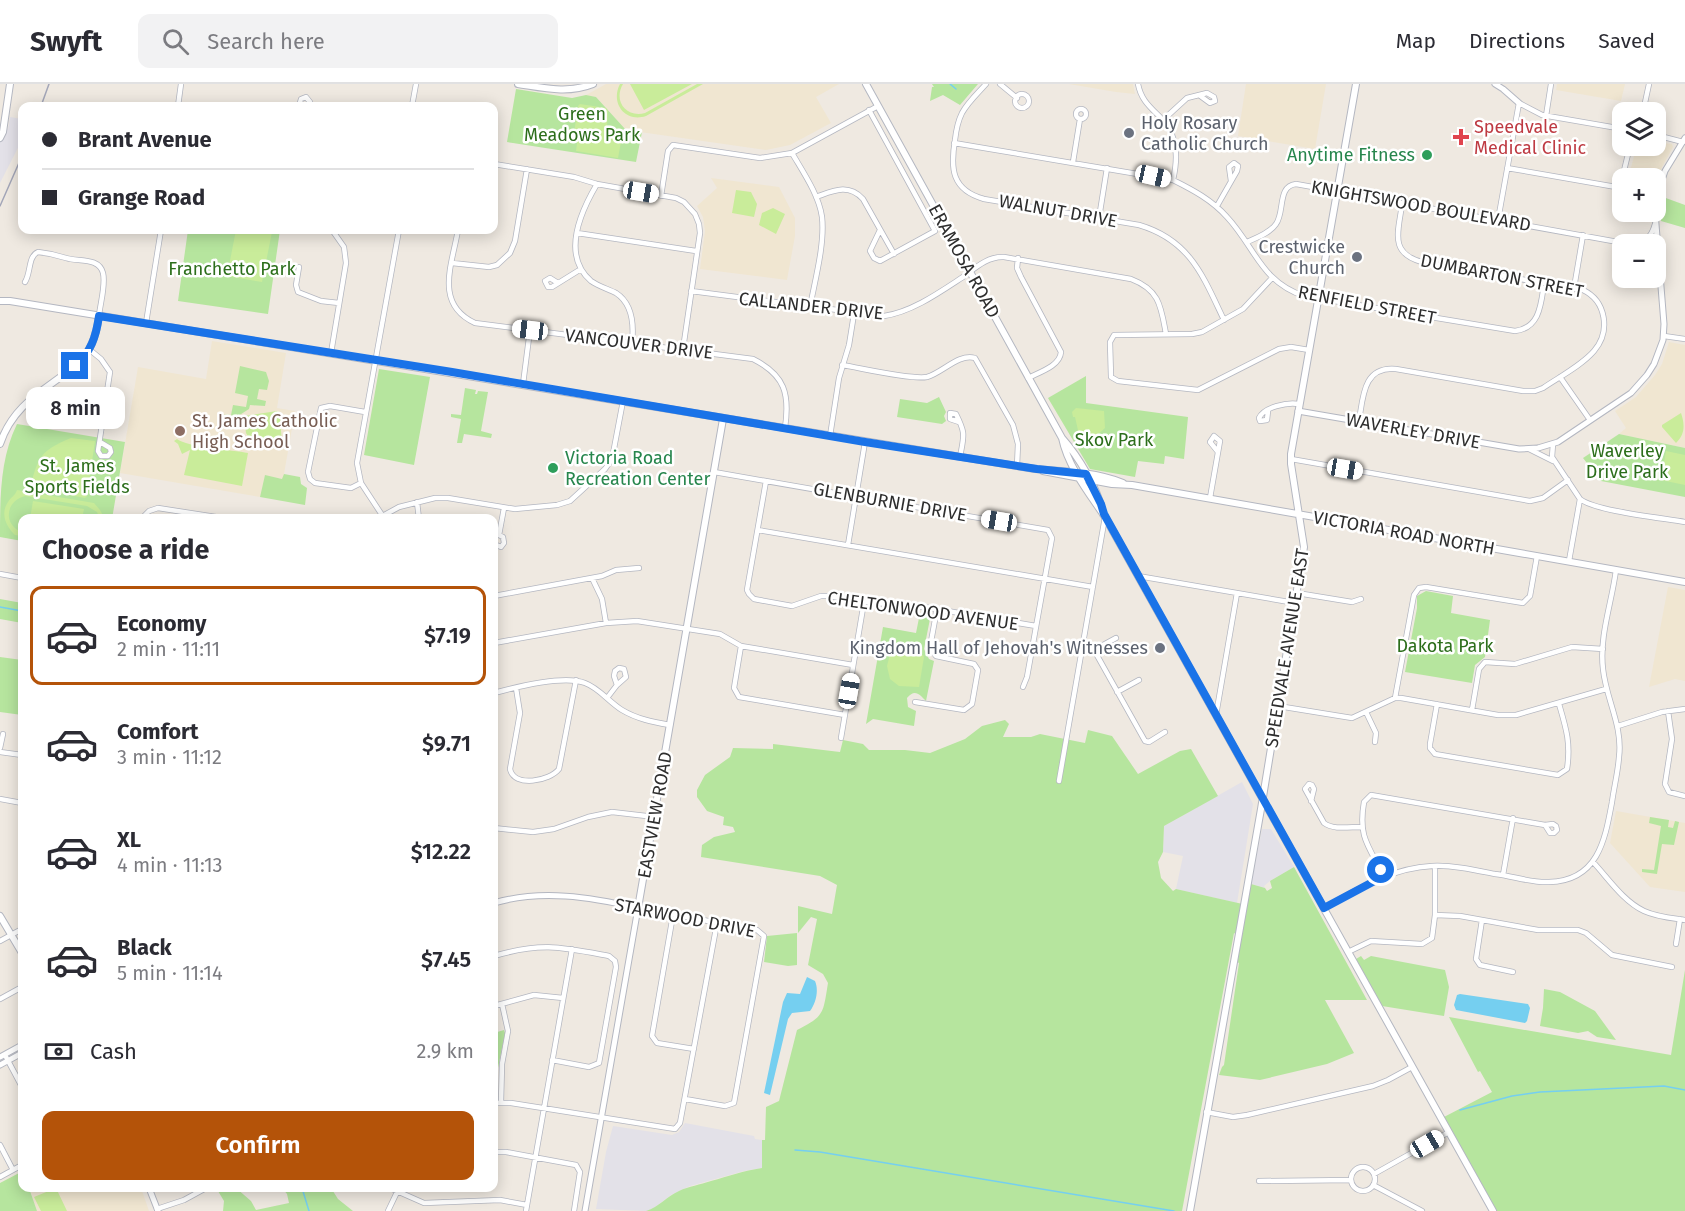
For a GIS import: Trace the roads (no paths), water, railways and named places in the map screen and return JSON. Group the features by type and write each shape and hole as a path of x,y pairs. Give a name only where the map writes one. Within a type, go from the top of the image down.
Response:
{"main road":[{"path":"0,138 3,132 4,104 10,84"},
{"path":"518,84 565,90 593,84"},
{"name":"ERAMOSA ROAD","path":"866,84 1062,438 1069,457 1098,497 1104,516 1215,717 1493,1211"},
{"name":"SPEEDVALE AVENUE EAST","path":"1190,1211 1304,547 1291,459 1356,84"},
{"name":"VICTORIA ROAD NORTH","path":"0,299 865,442 1061,471 1108,484 1123,483"},
{"path":"0,444 10,422 26,402 75,366 90,350 99,316"},
{"name":"EASTVIEW ROAD","path":"638,908 723,418"},
{"name":"ERAMOSA ROAD","path":"1062,438 1071,448 1096,507 1104,516"},
{"path":"1061,471 1068,466 1069,457"},
{"name":"VICTORIA ROAD NORTH","path":"1037,469 1049,474 1113,479 1123,483 1685,582"},
{"path":"1098,497 1101,487 1108,484"},
{"path":"1249,776 1256,778 1267,771"},
{"path":"1258,824 1265,819 1278,829"},
{"path":"0,916 18,945"}],"street":[{"path":"179,102 181,84"},
{"path":"413,102 416,84"},
{"name":"WALNUT DRIVE","path":"986,84 968,103 961,116 954,143 952,162 954,175 960,185 972,195 984,199 1148,227 1177,245 1198,267 1224,320"},
{"path":"1000,84 1017,98"},
{"path":"1138,84 1143,99 1163,120 1172,135 1176,150 1173,180"},
{"path":"1495,84 1504,86 1519,103 1536,113 1612,127"},
{"path":"1546,116 1551,84"},
{"path":"1645,102 1649,84"},
{"path":"1163,120 1187,98 1199,95"},
{"path":"1498,220 1519,103"},
{"path":"662,196 668,152 673,145 760,158 792,153 878,106"},
{"path":"869,111 935,231 880,261 872,256 871,248 880,230"},
{"path":"1073,162 1080,119"},
{"path":"1666,137 1684,140 1666,169"},
{"name":"RENFIELD STREET","path":"954,143 1173,180 1217,206 1233,222 1258,262 1272,278 1288,289 1318,298 1515,331 1526,329 1535,320 1540,308 1544,284"},
{"path":"792,153 816,197 822,216 822,233 810,307"},
{"path":"1507,168 1616,187 1622,180 1628,156"},
{"path":"498,165 574,177 597,184 676,198 684,202 695,214 700,233 683,349"},
{"path":"1099,218 1107,168"},
{"path":"452,263 489,267 496,265 510,253 515,241 527,169"},
{"path":"1217,206 1231,181"},
{"path":"597,184 582,212 575,249 581,268 591,280 615,293 626,303 631,315 632,343"},
{"name":"KNIGHTSWOOD BOULEVARD","path":"1246,243 1272,229 1277,223 1284,192 1288,186 1296,184 1612,241"},
{"path":"816,197 841,189 852,190 863,199 894,254"},
{"name":"DUMBARTON STREET","path":"1359,421 1366,383 1373,375 1384,369 1396,369 1529,392 1542,389 1560,377 1595,350 1600,341 1603,312 1592,294 1574,288 1422,262 1409,257 1402,251 1398,242 1402,204"},
{"name":"KNIGHTSWOOD BOULEVARD","path":"1652,234 1655,224"},
{"name":"WAVERLEY DRIVE","path":"1655,224 1656,234"},
{"path":"577,233 696,251"},
{"path":"146,323 159,234"},
{"path":"331,353 346,254 341,240 336,234"},
{"path":"381,514 361,483 357,463 398,234"},
{"name":"VANCOUVER DRIVE","path":"457,234 448,285 450,298 457,312 465,319 475,323 753,359 771,369 785,392 788,412 785,428"},
{"path":"1574,288 1583,236"},
{"path":"25,282 29,276 32,257 38,252 96,264 104,279 99,316"},
{"name":"CALLANDER DRIVE","path":"691,291 878,316 901,312 996,257 1018,258 1140,282 1155,295 1160,304 1166,334"},
{"path":"1018,258 1017,268 1021,277 1061,352 1056,363 1028,378"},
{"path":"299,267 296,285 298,292 321,301 339,303"},
{"path":"558,283 581,268"},
{"path":"1272,278 1246,307 1197,334 1123,333 1112,336 1110,342 1111,377 1121,382 1198,390 1279,349 1291,347 1309,350"},
{"name":"WAVERLEY DRIVE","path":"1299,407 1359,421 1502,446 1529,449 1553,444 1566,438 1631,393 1654,364 1664,336 1661,288"},
{"path":"830,436 842,365 849,345 854,314"},
{"path":"523,384 530,330"},
{"path":"1664,336 1685,339"},
{"path":"90,350 101,359 110,372 100,442"},
{"path":"842,365 921,377 935,374 969,356 975,358 1013,425 1018,444 1017,466"},
{"path":"1560,377 1590,420"},
{"path":"384,514 417,502 442,498 515,509 557,505 570,501 605,469 612,459 623,402"},
{"path":"1269,411 1283,404 1299,407"},
{"path":"361,483 348,488 315,483 310,479 308,472 321,408 330,406 365,412"},
{"path":"959,422 964,432 960,457"},
{"path":"848,545 865,442"},
{"path":"1553,444 1551,453 1555,462 1580,499 1591,505 1685,522"},
{"name":"WAVERLEY DRIVE","path":"1529,449 1555,462"},
{"path":"1210,498 1218,452"},
{"path":"1291,459 1530,501 1543,498 1568,480"},
{"name":"GLENBURNIE DRIVE","path":"714,472 1048,530 1052,538 1027,677 1023,687"},
{"name":"CHELTONWOOD AVENUE","path":"766,481 747,590 751,597 792,606 821,596 937,609 1036,626"},
{"path":"1569,561 1580,499"},
{"path":"417,502 418,514"},
{"path":"146,514 156,508 200,514"},
{"path":"498,547 503,545 504,540 499,535 504,508"},
{"path":"1059,781 1104,516"},
{"path":"758,530 1093,587"},
{"path":"1395,699 1417,591 1426,587 1523,603 1530,596 1537,556"},
{"path":"498,595 592,578 616,570 639,568"},
{"path":"1324,908 1384,876 1406,869 1435,866 1549,882 1565,880 1578,874 1593,862 1606,835 1619,758 1618,726 1606,689 1602,660 1616,570"},
{"path":"0,574 18,577"},
{"path":"1138,576 1295,603"},
{"path":"592,578 602,599 606,623"},
{"path":"1215,717 1237,593"},
{"path":"1297,593 1352,602 1361,599"},
{"path":"841,738 864,602"},
{"path":"915,702 964,710 972,704 978,670 974,664 936,656 930,647 937,609"},
{"path":"498,642 606,623 637,621 720,634 741,646 853,665"},
{"path":"1083,648 1094,650 1116,638"},
{"path":"741,646 734,688 739,697 845,715"},
{"path":"1472,710 1479,669 1485,662 1515,664 1572,647 1603,649"},
{"path":"1094,650 1145,741 1149,742 1165,732"},
{"path":"498,692 563,679 576,680 593,686 621,709 634,716 670,725"},
{"path":"516,688 520,713 510,769 512,776 516,779 529,780 553,775 559,770 576,680"},
{"path":"1118,692 1139,680"},
{"path":"607,698 616,685"},
{"path":"1278,706 1346,718 1358,716 1395,699 1498,715 1516,715 1606,689"},
{"path":"1437,704 1430,744 1435,754 1558,775 1567,769 1570,748 1559,704"},
{"path":"1618,726 1668,711 1685,710"},
{"path":"1668,711 1672,745 1665,784 1669,792 1685,796"},
{"path":"1366,712 1376,733 1375,742"},
{"path":"3,734 0,750 18,754"},
{"path":"1384,876 1364,838 1361,827 1364,801 1368,796 1375,795 1545,825"},
{"path":"0,799 18,802"},
{"path":"1311,801 1326,825 1361,827"},
{"path":"498,828 533,832 554,829 588,817 612,812 655,818"},
{"path":"1503,875 1513,819"},
{"path":"1593,862 1637,907 1656,915 1683,920 1676,944"},
{"path":"1347,952 1371,941 1422,944 1428,942 1434,932 1435,866"},
{"name":"STARWOOD DRIVE","path":"498,902 522,896 549,894 760,931 765,939 734,1103 725,1106 685,1099"},
{"name":"EASTVIEW ROAD","path":"585,1211 638,908"},
{"path":"673,915 652,1036 657,1043 694,1049"},
{"path":"1435,915 1460,916 1538,930 1578,930 1586,933 1612,955 1672,966"},
{"path":"1482,920 1477,963 1513,972"},
{"path":"502,1004 508,1031 502,1064 501,1102 673,1130 680,1123 717,923"},
{"path":"0,941 18,931"},
{"path":"498,955 536,946 552,946 609,956 616,963 601,1060 593,1067 552,1060"},
{"path":"526,1211 572,949"},
{"path":"0,999 18,989"},
{"path":"498,1005 534,995 563,998"},
{"path":"0,1065 4,1057 18,1048"},
{"path":"4,1057 18,1080"},
{"path":"1206,1112 1233,1117 1247,1115 1373,1086 1412,1067"},
{"path":"1374,1174 1449,1132"},
{"path":"0,1144 14,1170"},
{"path":"498,1153 572,1163 578,1167 580,1172 574,1211"},
{"path":"0,1177 18,1168"},
{"path":"1359,1168 1367,1168 1374,1174 1373,1185 1368,1190 1360,1190 1351,1180 1352,1175 1359,1168"},
{"path":"1259,1181 1351,1180"},
{"path":"1373,1185 1422,1211"},
{"path":"150,1192 157,1210 199,1192"},
{"path":"388,1211 397,1192"},
{"path":"402,1192 424,1203 500,1200 527,1205"}],"water":[{"path":"807,977 815,981 817,992 814,1004 810,1011 792,1013 788,1019 770,1095 764,1093 783,1002 787,993 800,994"},
{"path":"1457,995 1528,1004 1530,1008 1527,1021 1525,1023 1456,1010 1454,1005"}],"waterway":[{"path":"950,84 956,89"},
{"path":"0,607 18,610"},
{"path":"1460,1110 1512,1096 1540,1092 1664,1086 1685,1090"},
{"path":"795,1150 820,1152 1174,1211"},
{"path":"303,1192 309,1211"}],"railway":[{"path":"42,102 49,84"},
{"path":"0,206 18,165"}],"place":[{"name":"Holy Rosary Catholic Church","path":"1129,133"},
{"name":"Speedvale Medical Clinic","path":"1461,137"},
{"name":"Anytime Fitness","path":"1427,155"},
{"name":"Crestwicke Church","path":"1357,257"},
{"name":"St. James Catholic High School","path":"180,431"},
{"name":"Victoria Road Recreation Center","path":"553,468"},
{"name":"Kingdom Hall of Jehovah's Witnesses","path":"1160,648"}],"park label":[{"name":"Green Meadows Park","path":"582,124"},
{"name":"Franchetto Park","path":"232,269"},
{"name":"Skov Park","path":"1114,440"},
{"name":"Waverley Drive Park","path":"1627,461"},
{"name":"St. James Sports Fields","path":"77,476"},
{"name":"Dakota Park","path":"1445,646"}]}
